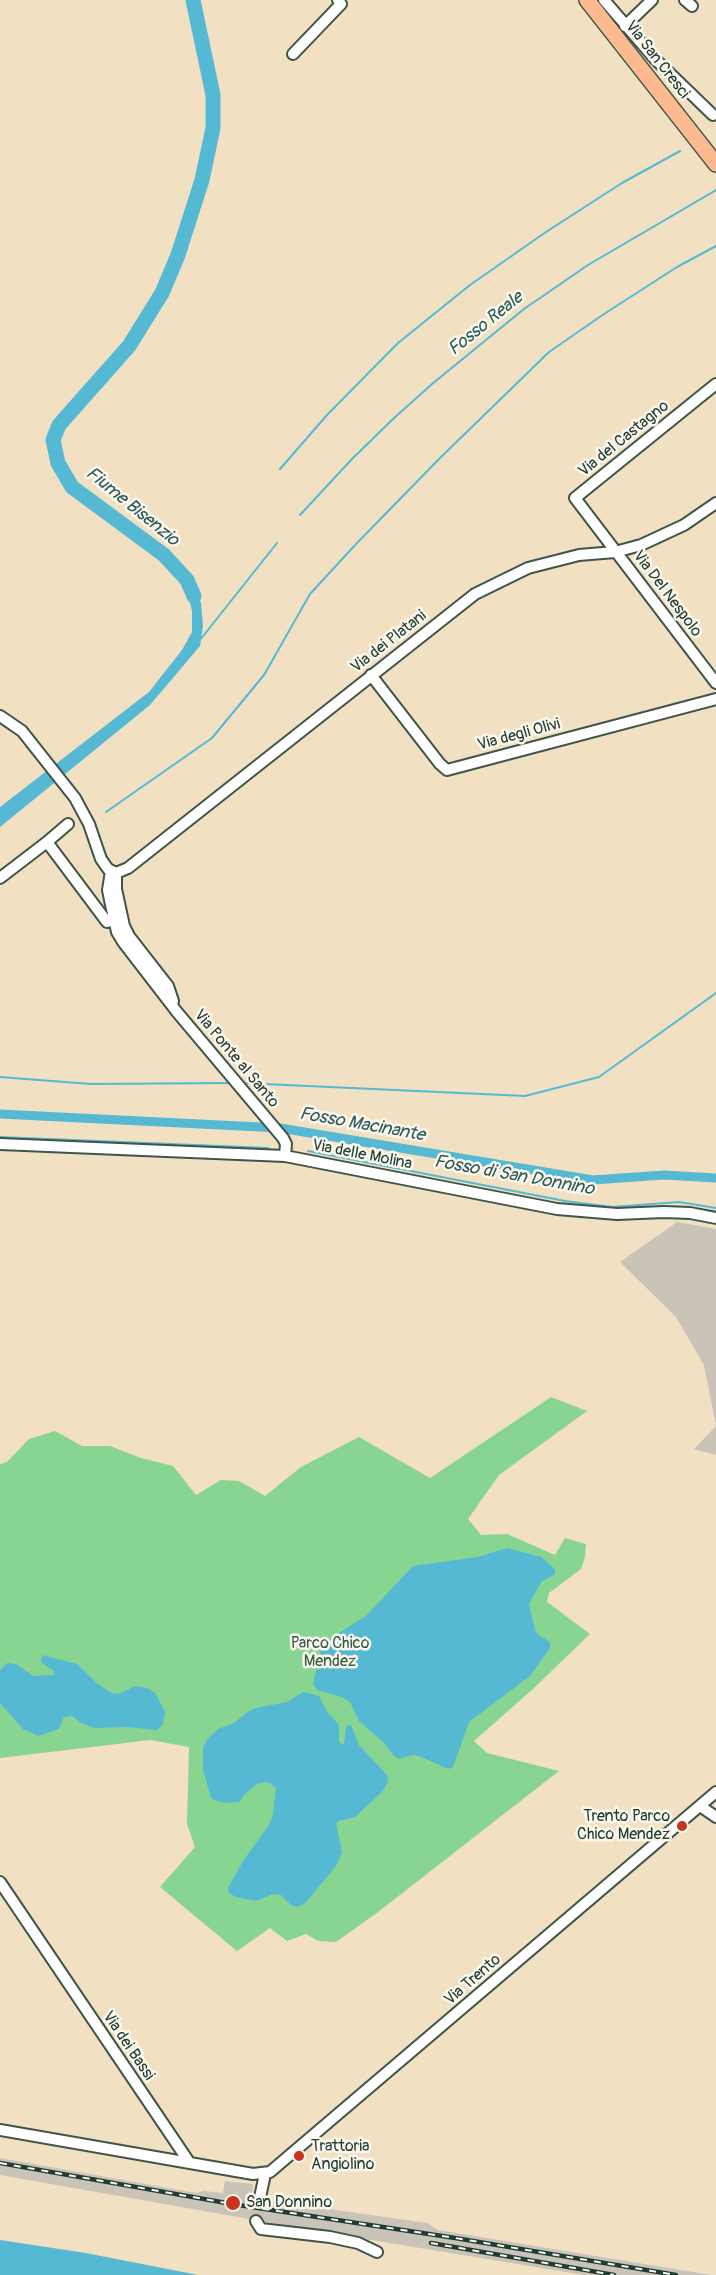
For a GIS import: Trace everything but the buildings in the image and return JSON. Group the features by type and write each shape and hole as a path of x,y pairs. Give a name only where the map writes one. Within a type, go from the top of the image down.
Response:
{"main road":[{"name":"Via San Cresci","path":"587,0 716,164"}],"street":[{"path":"293,54 341,4 338,0"},
{"name":"Via San Cresci","path":"604,0 669,73 713,115"},
{"name":"Via San Cresci","path":"626,26 652,0"},
{"name":"Via del Castagno","path":"615,552 575,498 716,384"},
{"name":"Via dei Platani","path":"113,872 128,868 471,597 505,577 540,564 579,555 615,552 641,545 684,525 716,503"},
{"name":"Via Del Nespolo","path":"615,552 716,683"},
{"name":"Via degli Olivi","path":"371,675 447,770 716,699"},
{"path":"0,716 22,731 83,811 101,859 113,872"},
{"path":"0,878 68,824"},
{"name":"Via Ponte al Santo","path":"47,842 107,922 117,919"},
{"name":"Via Ponte al Santo","path":"113,872 117,919 168,986 177,1012 279,1132 286,1144 285,1156"},
{"name":"Via delle Molina","path":"0,1144 285,1156 557,1209 617,1214 690,1213 716,1218"},
{"name":"Via Trento","path":"265,2174 279,2166 716,1792"},
{"path":"700,1806 716,1817"},
{"name":"Via dei Bassi","path":"0,1882 189,2162"},
{"path":"0,2130 253,2174 265,2174 259,2202"},
{"path":"256,2221 257,2226 261,2229 330,2237 358,2243 377,2252"}],"shaded area":[{"path":"677,1222 716,1229 716,1426 704,1365 676,1317 620,1262"},
{"path":"716,1426 716,1455 694,1449"},
{"path":"0,2158 196,2193 204,2191 223,2193 225,2181 253,2184 252,2198 427,2223 438,2230 711,2275 584,2275 0,2175"}],"green space":[{"name":"Parco Chico Mendez","path":"551,1397 587,1411 499,1475 468,1519 481,1535 507,1534 555,1555 565,1538 586,1544 581,1569 549,1593 547,1602 590,1634 474,1741 487,1753 559,1771 336,1942 318,1941 306,1934 287,1941 270,1928 237,1951 160,1887 195,1847 187,1824 189,1747 150,1740 0,1758 0,1464 7,1462 29,1439 55,1431 82,1446 110,1446 141,1458 173,1466 196,1495 221,1480 239,1481 265,1496 301,1467 359,1437 430,1478"}],"water":[{"path":"191,577 201,603 203,626 200,646 150,705 0,827 0,807 149,692 182,650 192,632 192,611 188,595 180,581"},
{"path":"507,1548 541,1557 555,1569 555,1574 541,1582 529,1604 536,1633 550,1642 550,1648 530,1676 469,1722 453,1767 448,1769 413,1755 399,1759 359,1721 350,1702 342,1697 317,1690 313,1684 323,1643 366,1616 413,1566 478,1557"},
{"path":"42,1655 77,1664 111,1693 119,1694 135,1686 147,1688 155,1693 165,1712 163,1724 157,1730 127,1727 94,1728 81,1723 72,1716 64,1717 59,1729 38,1736 23,1729 0,1703 0,1670 7,1663 16,1664 33,1676 54,1675 54,1671 41,1662"},
{"path":"304,1692 319,1696 328,1713 339,1725 339,1741 342,1745 346,1726 351,1725 359,1745 387,1775 388,1782 382,1792 355,1817 336,1823 342,1852 336,1866 306,1902 298,1907 291,1905 281,1895 273,1894 256,1901 236,1897 229,1893 228,1888 243,1861 269,1825 273,1815 276,1788 264,1782 257,1784 239,1802 225,1803 214,1800 211,1798 203,1770 203,1747 208,1738 218,1729 234,1723 249,1711 287,1702"},
{"path":"0,2240 86,2253 198,2275 0,2275"}],"waterway":[{"name":"Fiume Bisenzio","path":"193,0 213,95 213,128 202,180 178,255 162,293 129,346 59,425 53,440 58,463 72,487 164,555 187,580 194,596"},
{"path":"280,469 327,415 398,343 470,285 622,183 680,151"},
{"name":"Fosso Reale","path":"300,515 393,419 524,309 588,265 716,190"},
{"path":"106,812 212,738 264,675 310,594 439,459 549,352 677,267 716,246"},
{"path":"200,640 277,543"},
{"path":"243,1083 525,1096 599,1077 716,993"},
{"path":"0,1077 91,1084 231,1083"},
{"name":"Fosso Macinante","path":"0,1114 280,1128 593,1180 664,1175 716,1178"},
{"name":"Fosso di San Donnino","path":"0,1137 268,1148"},
{"name":"Fosso di San Donnino","path":"308,1151 565,1201 612,1207 679,1202 716,1208"}],"tunnel":[{"path":"256,2221 259,2202"}],"railway":[{"path":"0,2163 232,2204 676,2275"},
{"path":"431,2243 614,2275"}],"place":[{"name":"Trento Parco Chico Mendez","path":"682,1826"},
{"name":"Trattoria Angiolino","path":"299,2156"},
{"name":"San Donnino","path":"233,2203"}]}
